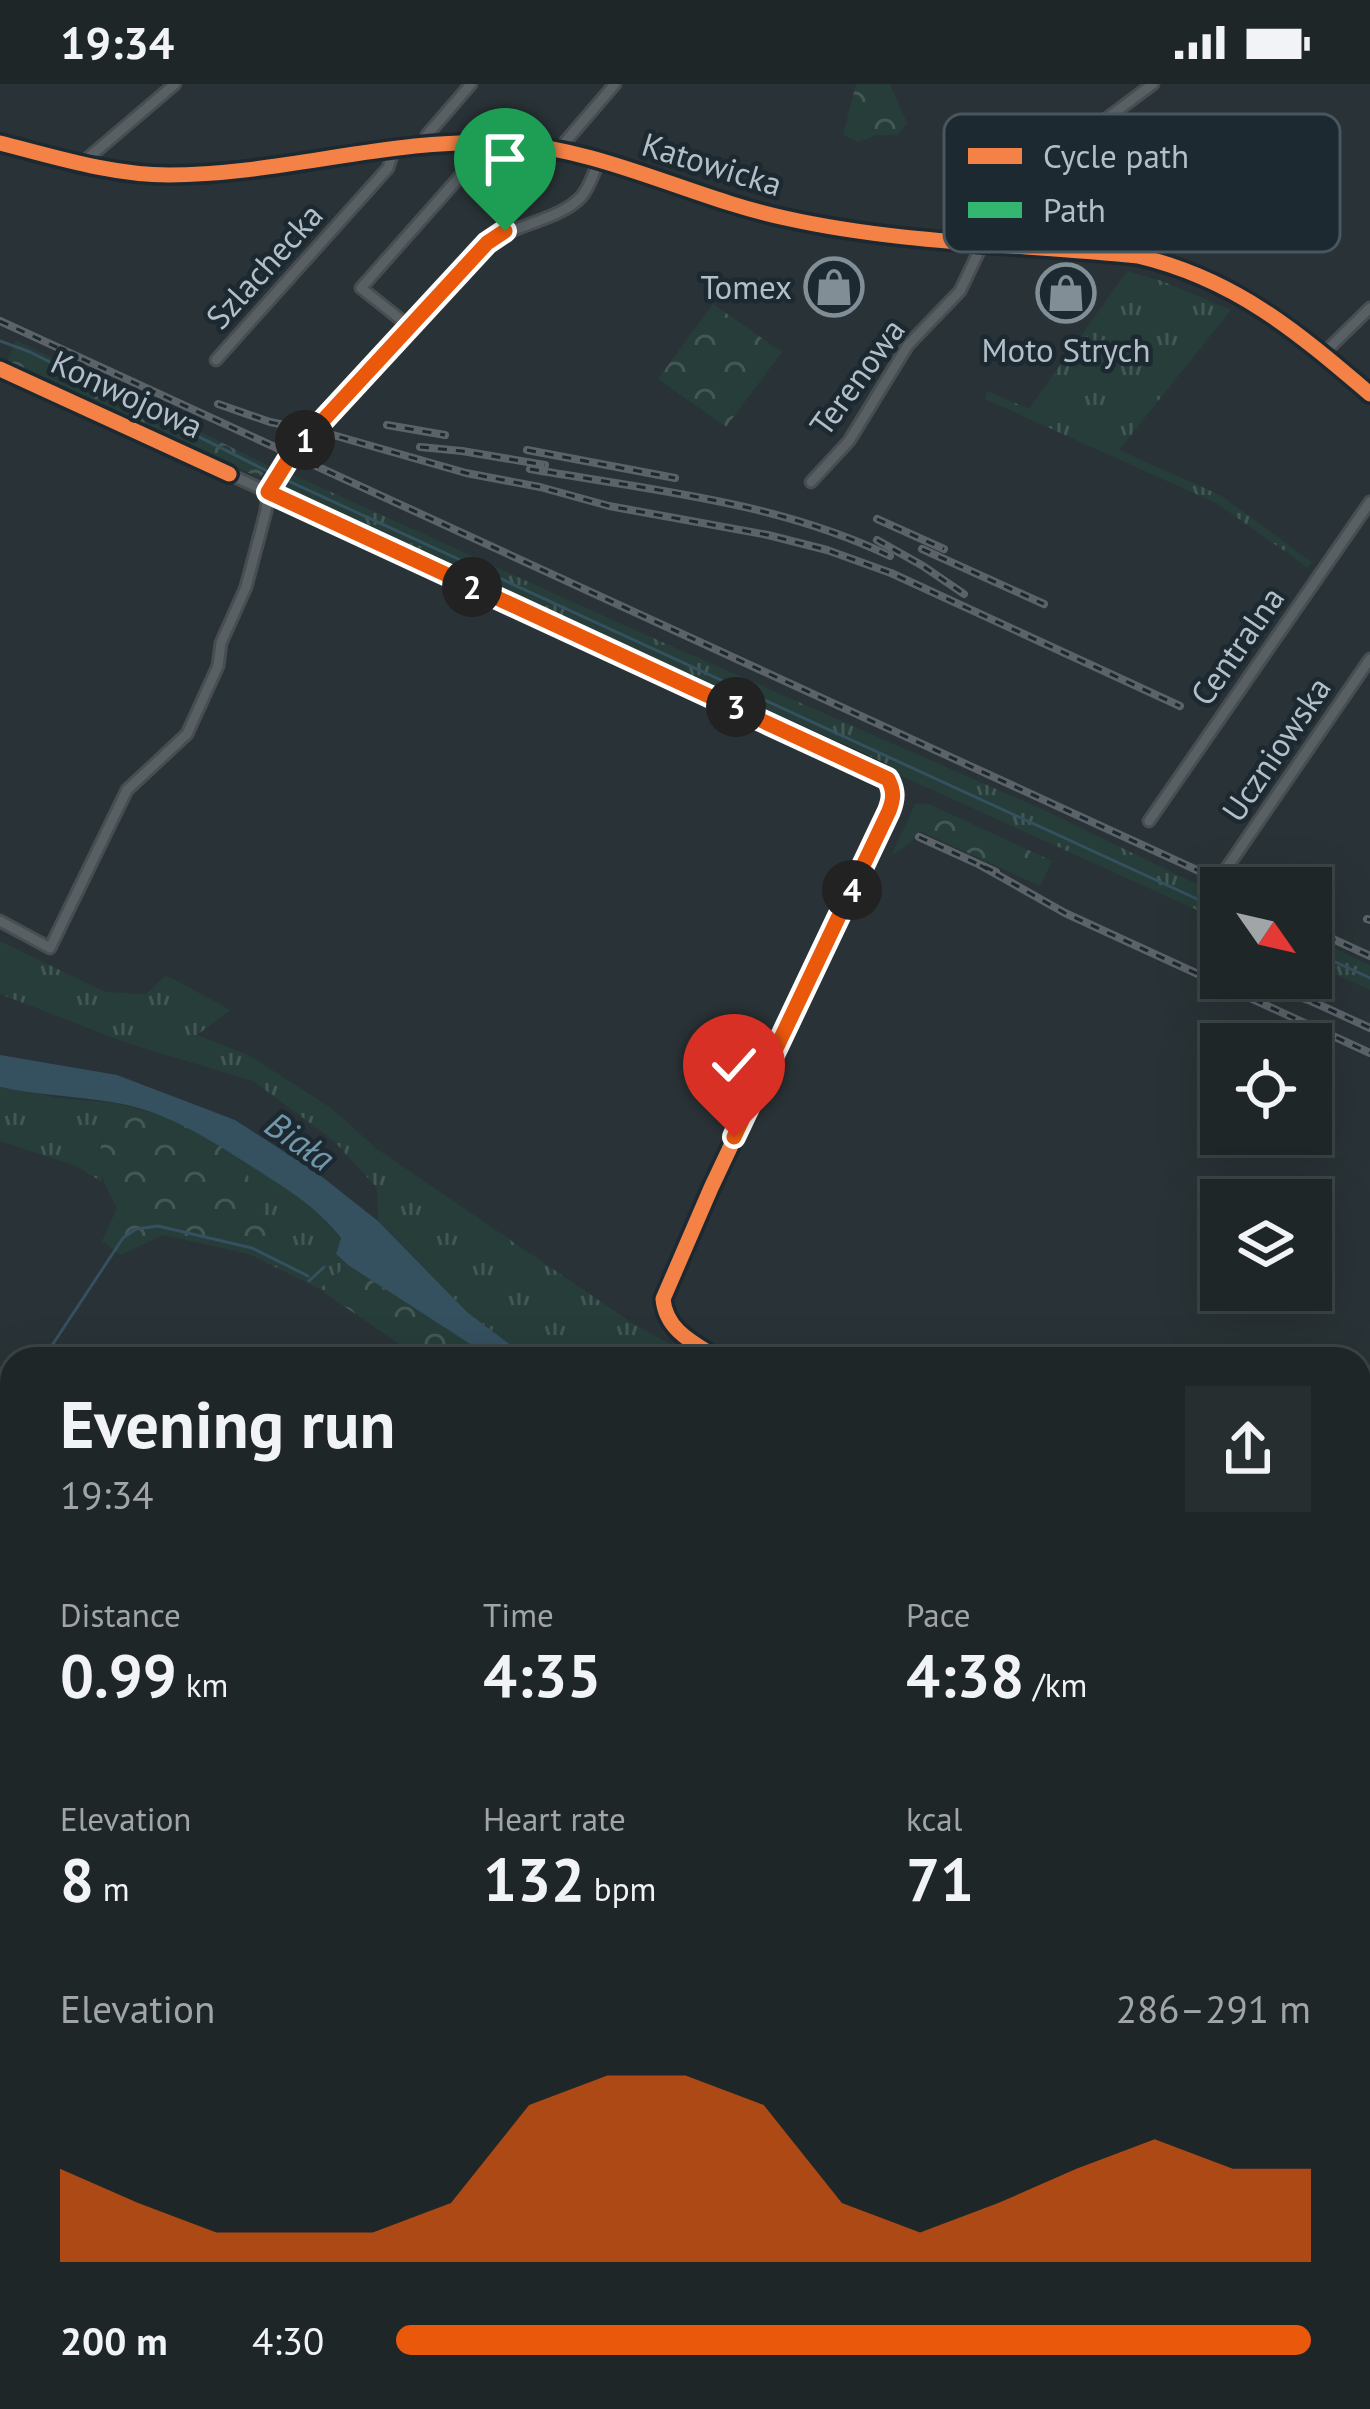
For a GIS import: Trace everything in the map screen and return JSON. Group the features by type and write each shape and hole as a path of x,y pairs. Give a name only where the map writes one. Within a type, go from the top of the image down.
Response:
{"street":[{"path":"81,164 176,84"},
{"path":"425,147 427,135 470,84"},
{"path":"562,151 615,84"},
{"name":"Terenowa","path":"1113,114 1153,84"},
{"name":"Katowicka","path":"0,142 81,164 149,174 202,174 394,150 507,143 598,160 799,221 890,237 944,240"},
{"path":"410,327 361,288 486,142"},
{"name":"Szlachecka","path":"216,360 388,168 394,150"},
{"path":"0,921 50,949 127,790 187,734 246,587 268,492 291,455 487,243 505,231 568,208 584,194 598,160"},
{"name":"Terenowa","path":"811,482 849,441 908,345 960,291 978,252"},
{"name":"Katowicka","path":"1094,252 1169,264 1252,301 1370,394"},
{"path":"1323,354 1370,308"},
{"name":"Konwojowa","path":"0,369 888,779 893,789 889,811 663,1299 670,1324 700,1347"},
{"name":"Centralna","path":"1149,821 1370,502"},
{"name":"Uczniowska","path":"1227,867 1370,659"}],"green space":[{"path":"856,84 890,84 907,123 898,135 877,135 858,142 843,135"},
{"path":"1127,271 1231,310 1119,450 1220,495 1312,562 1308,568 1218,504 985,399 987,391 1029,409"},
{"path":"713,304 782,352 726,427 658,379"},
{"path":"16,340 269,466 260,478 7,362"},
{"path":"287,472 1046,811 1200,886 1200,911 288,497 281,482"},
{"path":"915,804 929,804 1052,861 1040,886 920,831 891,856"},
{"path":"0,941 105,992 146,994 166,975 230,1010 197,1035 250,1056 331,1108 377,1149 632,1323 675,1347 513,1347 467,1312 378,1221 377,1188 333,1140 253,1081 127,1043 0,994"},
{"path":"1332,948 1370,965 1370,990 1332,973"},
{"path":"0,1087 116,1103 99,1147 102,1182 76,1166 0,1141"},
{"path":"116,1103 192,1128 242,1160 273,1243 249,1254 163,1235 121,1255 102,1241 117,1208 100,1167 104,1133"},
{"path":"242,1160 312,1205 341,1239 336,1254 348,1265 319,1289 249,1254 273,1242"},
{"path":"348,1265 472,1347 404,1347 319,1289"}],"water":[{"path":"0,1055 117,1075 235,1120 316,1172 378,1221 467,1312 513,1347 470,1344 348,1265 336,1254 341,1238 311,1208 203,1136 131,1106 0,1087"}],"waterway":[{"path":"0,341 267,471"},
{"path":"284,479 1200,900"},
{"path":"1332,961 1370,978"},
{"path":"51,1347 123,1238 136,1229 158,1226 252,1248 308,1276"},
{"path":"309,1281 324,1267"}],"railway":[{"path":"0,321 1200,871"},
{"path":"218,404 466,473 827,550 891,573 1180,706"},
{"path":"387,425 445,435"},
{"path":"420,447 545,465"},
{"path":"527,450 675,478"},
{"path":"530,469 759,510 890,556"},
{"path":"877,519 944,549"},
{"path":"877,540 964,594"},
{"path":"922,549 1044,604"},
{"path":"919,837 996,872"},
{"path":"980,865 1065,913 1370,1053"},
{"path":"1332,939 1370,956"},
{"path":"1305,999 1370,1028"}],"cycle path":[{"path":"0,143 105,169 169,175 253,169 421,145 504,143 576,154 785,218 944,240"},
{"path":"1089,252 1138,256 1235,293 1290,329 1370,394"},
{"path":"0,369 229,474"},
{"path":"371,541 880,773 891,785 889,811 663,1299 675,1328 700,1347"}],"place":[{"name":"Tomex","path":"834,287"},
{"name":"Moto Strych","path":"1066,293"}],"route":[{"path":"505,231 487,243 291,455 268,492 888,779 893,789 889,811 734,1137"}],"water label":[{"name":"Biała","path":"300,1141"}]}
